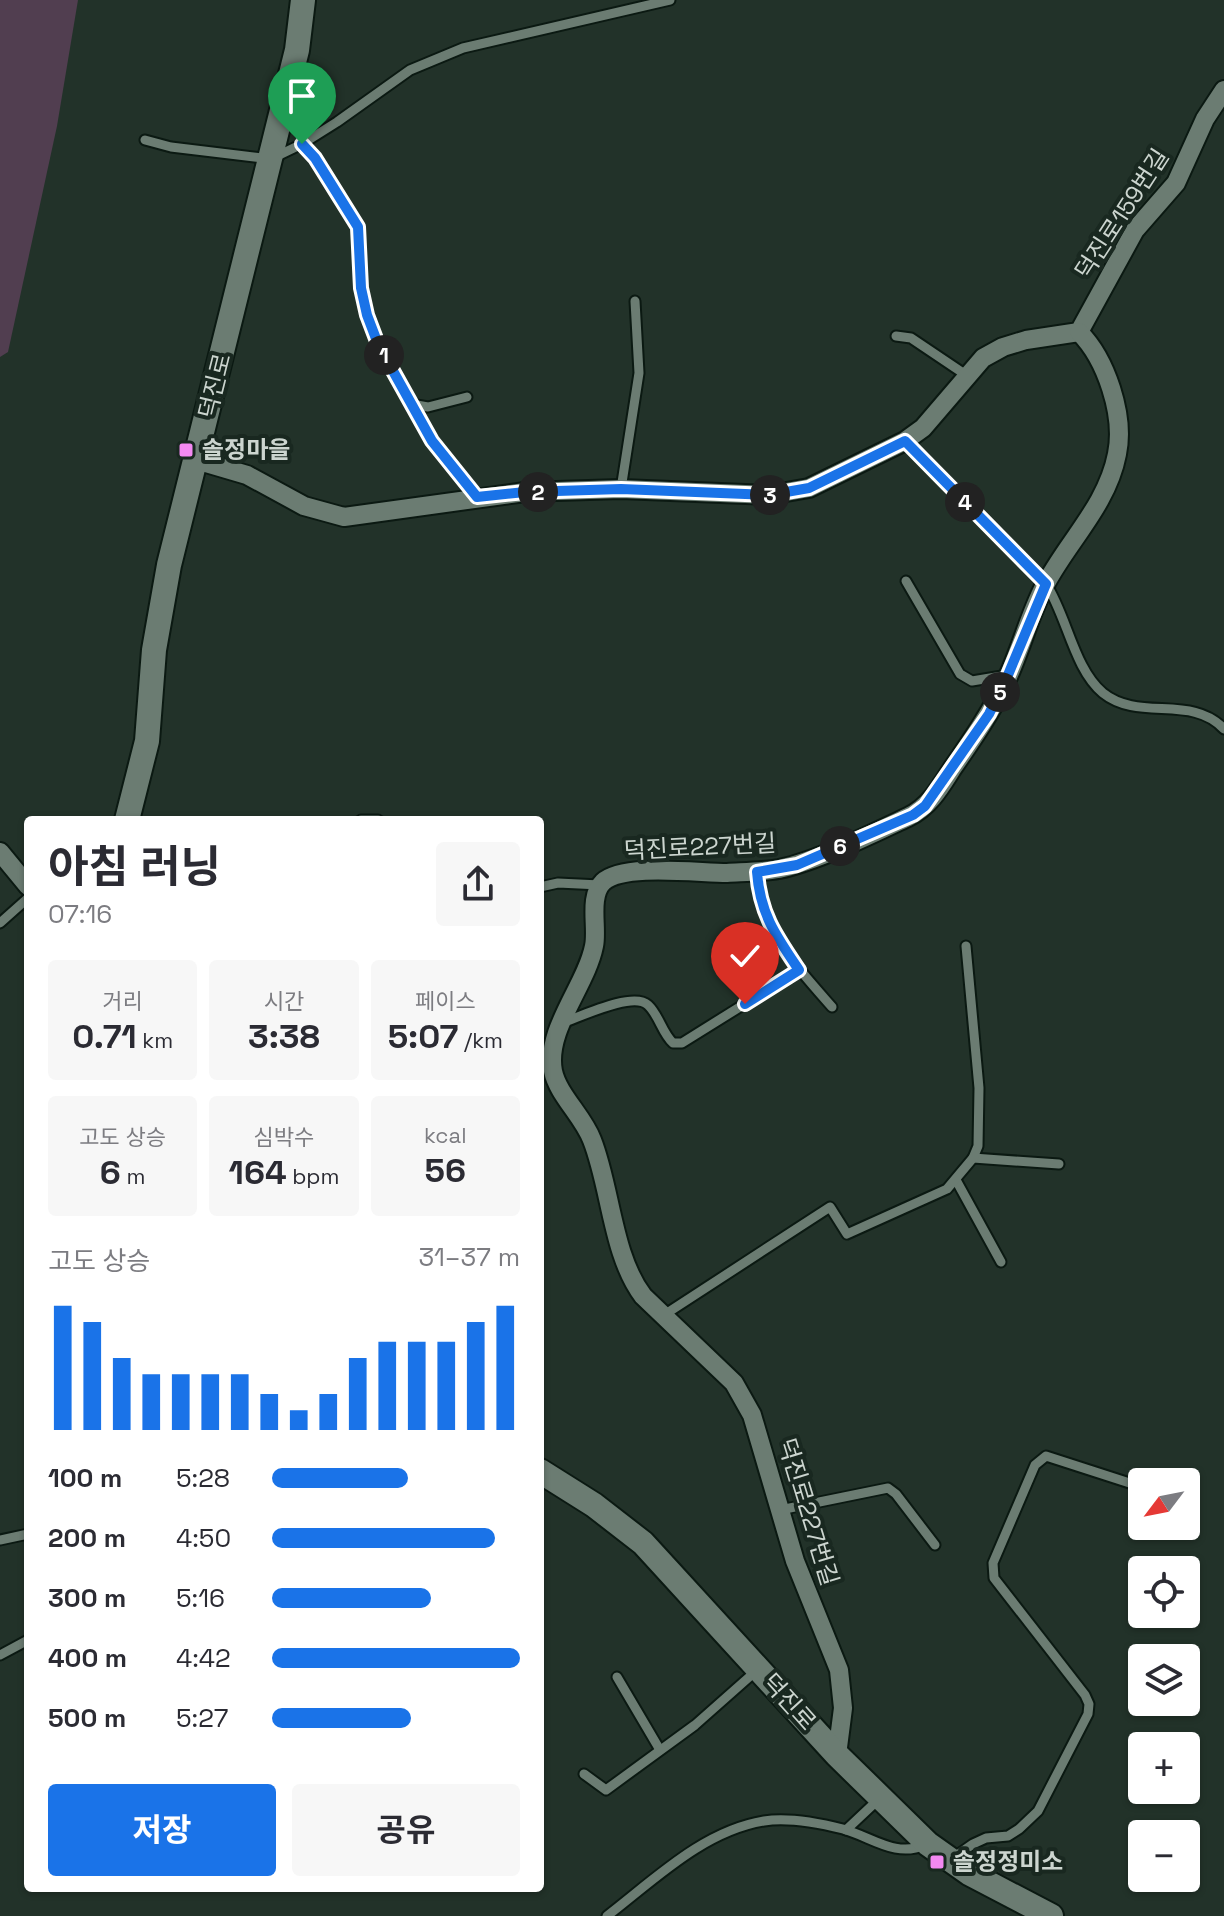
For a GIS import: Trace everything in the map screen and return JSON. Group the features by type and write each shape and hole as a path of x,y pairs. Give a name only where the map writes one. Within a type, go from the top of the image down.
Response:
{"street":[{"name":"덕진로","path":"128,816 147,741 154,650 169,565 297,50 303,0"},
{"name":"덕진로159번길","path":"1079,332 1135,230 1176,183 1205,119 1224,90"},
{"path":"196,460 247,475 304,506 344,517 525,492 621,489 769,495 790,492 809,488 905,441 930,420 983,358 1003,347 1026,340 1079,332"},
{"name":"덕진로227번길","path":"837,1755 843,1708 839,1670 803,1584 759,1433 744,1398 721,1368 643,1296 629,1274 608,1188 591,1137 554,1073 553,1051 594,946 595,910 600,885 617,874 629,872 757,872 797,865 913,815 925,806 989,714 1046,584 1093,513 1118,454 1119,437 1109,383 1094,347 1079,332"},
{"path":"0,852 24,881"},
{"name":"덕진로","path":"544,1474 594,1505 643,1543 837,1755 928,1844 1051,1916"}],"lane":[{"path":"145,140 171,147 271,159 302,144 410,70 463,48 670,0"},
{"path":"302,144 358,227 361,288 378,344 432,441 477,497"},
{"path":"621,489 639,373 635,301"},
{"path":"896,336 918,342 966,375"},
{"path":"411,404 428,407 467,397"},
{"path":"905,441 1046,584 1056,600 1083,666 1101,691 1111,699 1151,710 1194,710 1209,715 1224,729"},
{"path":"906,581 960,674 972,681 1008,675"},
{"path":"757,872 762,908 769,924 799,970 832,1007"},
{"path":"544,886 558,883 600,885"},
{"path":"0,923 24,902"},
{"path":"664,1315 830,1207 847,1234 937,1196 956,1180 978,1146 979,1088 966,946"},
{"path":"562,1023 621,1002 640,1001 648,1005 673,1043 682,1043 799,970"},
{"path":"973,1158 1059,1164"},
{"path":"956,1180 1001,1262"},
{"path":"951,1860 973,1844 986,1838 1008,1836 1029,1822 1038,1811 1088,1714 1089,1704 1085,1695 994,1578 993,1563 1035,1465 1046,1456 1128,1482"},
{"path":"780,1510 888,1488 935,1545"},
{"path":"0,1540 24,1535"},
{"path":"0,1655 24,1642"},
{"path":"584,1774 606,1790 695,1725 759,1668"},
{"path":"617,1677 660,1750"},
{"path":"846,1830 880,1798"},
{"path":"607,1916 680,1860 727,1832 765,1821 780,1820 846,1830 898,1850 917,1849 928,1844"}],"shaded area":[{"path":"0,0 78,0 57,126 8,352 0,357"}],"place":[{"name":"솔정마을","path":"186,450"},
{"name":"솔정정미소","path":"937,1862"}],"route":[{"path":"302,144 315,158 358,227 361,288 378,344 432,441 477,497 621,489 769,495 809,488 905,441 1046,584 989,714 925,806 913,815 797,865 757,872 762,908 799,970 745,1004"}]}
